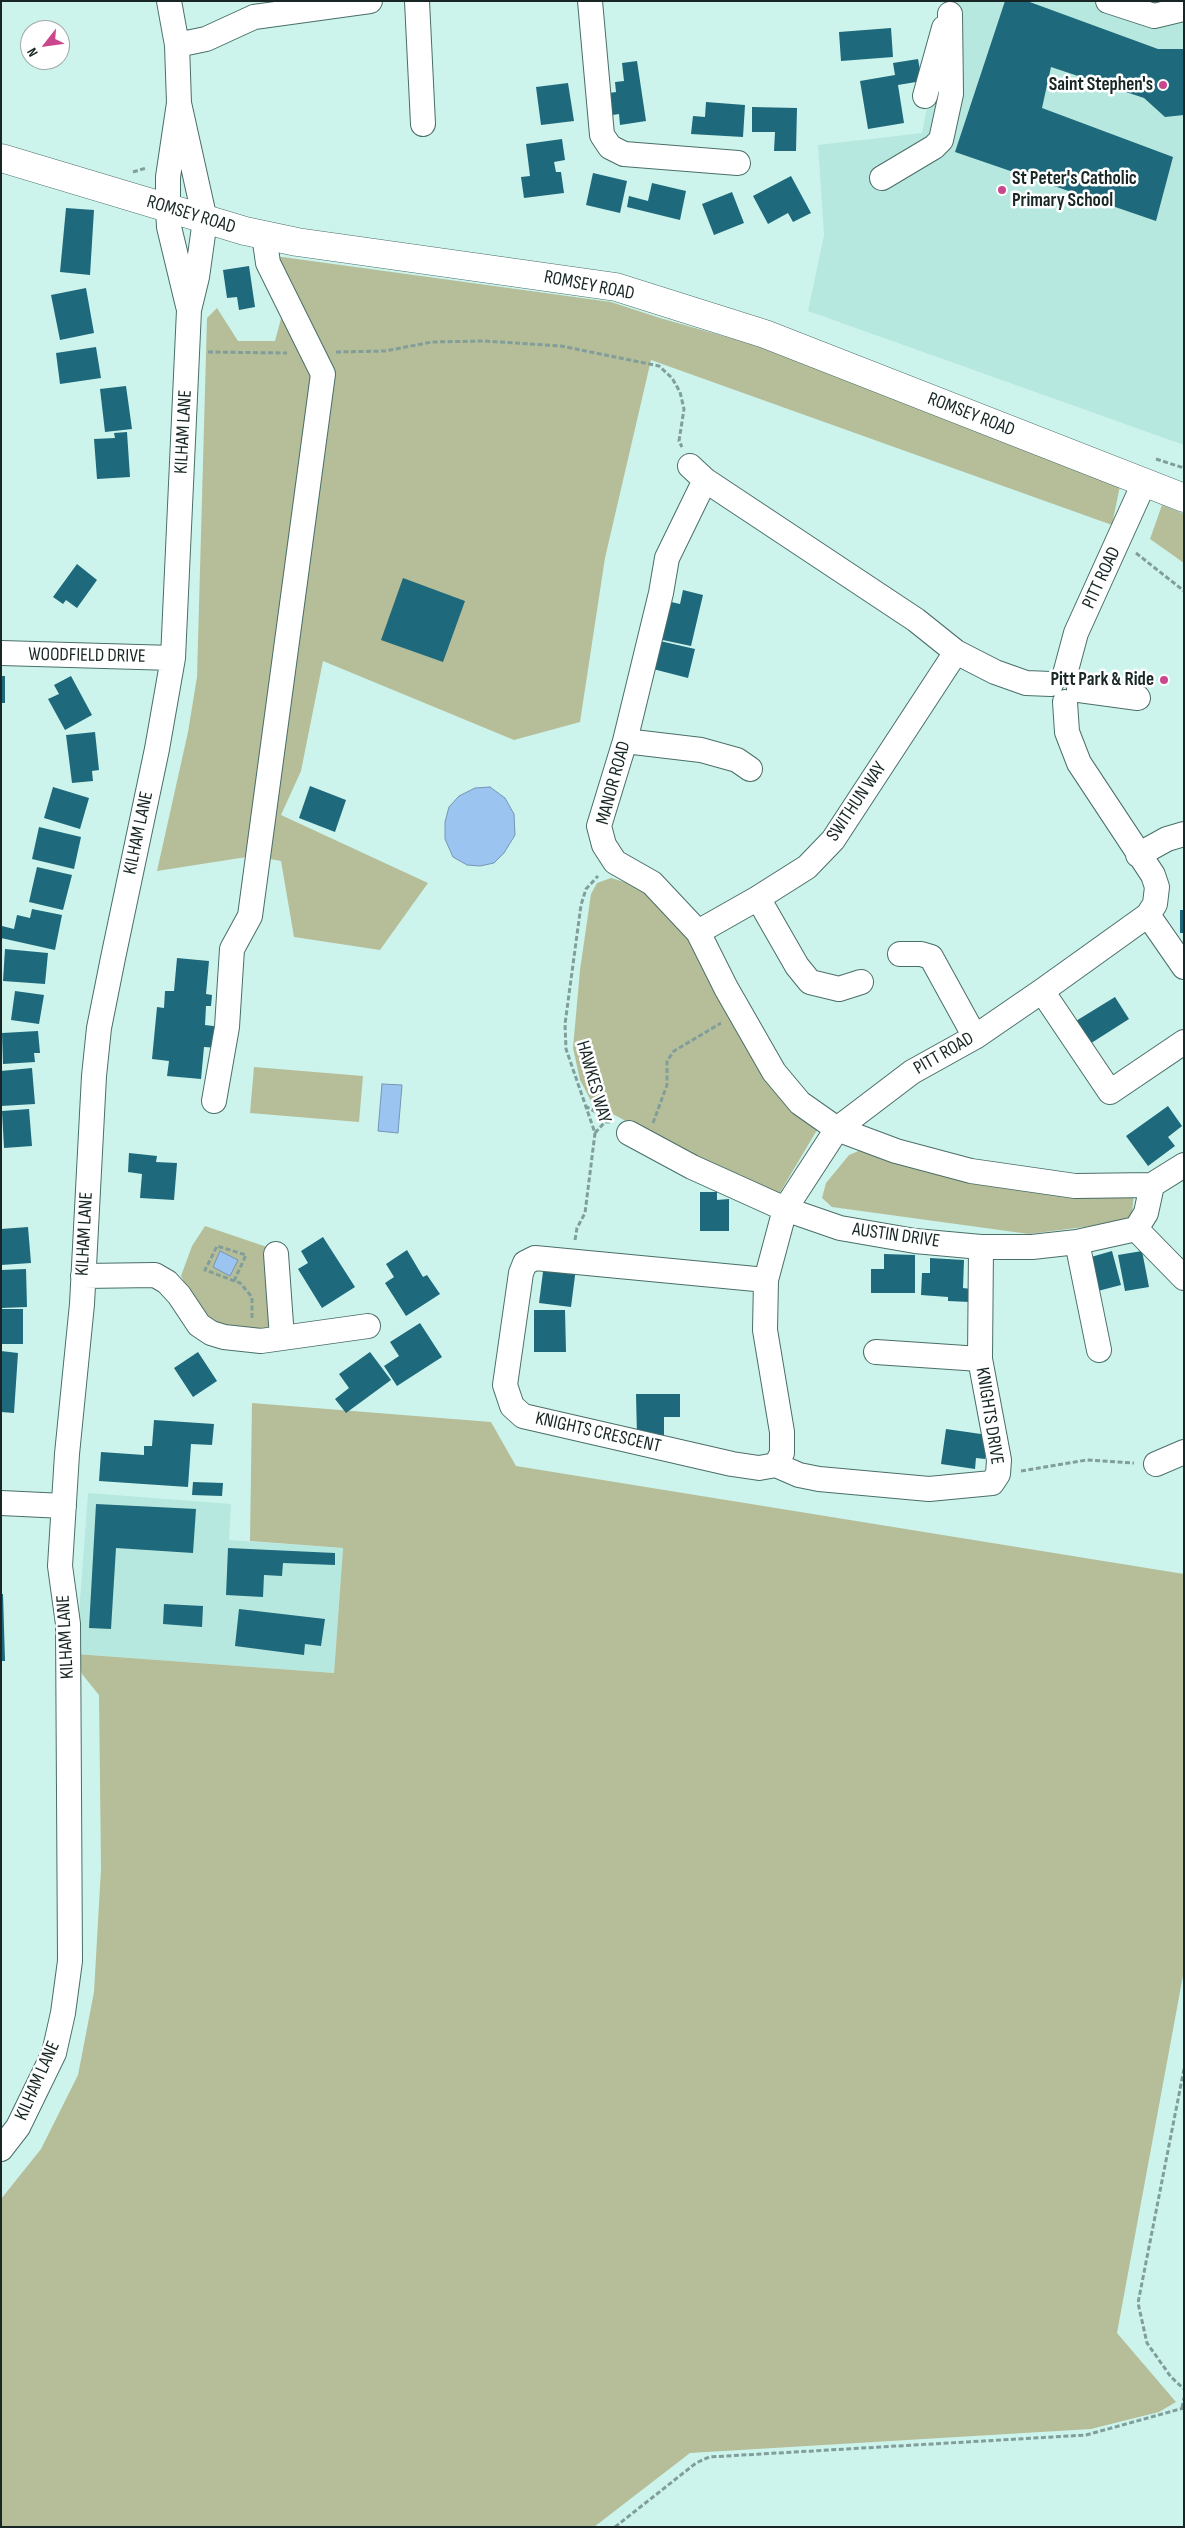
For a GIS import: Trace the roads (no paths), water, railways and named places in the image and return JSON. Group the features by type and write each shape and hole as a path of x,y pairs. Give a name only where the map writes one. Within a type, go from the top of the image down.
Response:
{"main road":[{"name":"ROMSEY ROAD","path":"1,158 205,220 297,242 616,287 765,334 1184,498"}],"street":[{"path":"169,1 177,45 179,103 205,220"},
{"path":"177,45 206,39 254,17 370,1"},
{"path":"417,1 423,124"},
{"path":"590,1 602,135 610,147 624,154 738,163"},
{"path":"1108,1 1154,16 1184,9"},
{"path":"925,96 940,38 951,8"},
{"path":"882,178 934,147 942,140 951,94 951,8"},
{"name":"KILHAM LANE","path":"179,103 168,177 168,208 169,227 189,310"},
{"name":"KILHAM LANE","path":"1,2149 18,2127 54,2053 63,2013 70,1961 68,1624 60,1566 83,1276 89,1147 99,1028 173,658 189,310 197,277 205,220"},
{"path":"214,1100 227,1027 232,949 250,916 323,374 268,263 264,235"},
{"name":"MANOR ROAD","path":"698,932 652,883 615,862 604,845 599,826 625,741 661,593 667,558 698,473 916,620 956,652"},
{"name":"PITT ROAD","path":"776,1465 782,1453 782,1432 765,1330 766,1280 785,1209 837,1129 912,1072 975,1037 1042,991 1148,914 1155,904 1157,887 1152,875 1079,763 1066,732 1065,687 1076,632 1120,540 1144,483"},
{"path":"956,652 995,672 1026,683 1138,698"},
{"name":"SWITHUN WAY","path":"698,932 758,898 807,866 834,840 956,652"},
{"name":"WOODFIELD DRIVE","path":"1,653 173,658"},
{"path":"625,741 701,750 737,760 750,769"},
{"path":"1138,855 1167,839 1184,834"},
{"path":"758,898 797,966 810,982 839,990 861,982"},
{"path":"1148,914 1184,967"},
{"path":"698,932 740,1012 779,1078 800,1103 837,1129 896,1151 971,1171 1075,1186 1152,1185 1184,1165"},
{"path":"900,954 921,954 931,957 975,1037"},
{"path":"1042,991 1110,1092 1184,1042"},
{"name":"AUSTIN DRIVE","path":"630,1132 692,1168 785,1209 840,1228 915,1241 981,1247 1032,1247 1077,1242 1136,1228"},
{"path":"1152,1185 1146,1213 1136,1228 1184,1278"},
{"path":"1077,1242 1099,1350"},
{"name":"KNIGHTS DRIVE","path":"776,1465 799,1475 929,1489 992,1483 998,1474 999,1460 980,1360 981,1247"},
{"path":"276,1254 282,1338"},
{"name":"KNIGHTS CRESCENT","path":"766,1280 535,1258 525,1263 521,1273 505,1386 512,1406 523,1416 732,1464 759,1468 776,1465"},
{"path":"83,1276 155,1275 167,1282 179,1295 199,1325 211,1333 224,1337 252,1340 282,1338 368,1326"},
{"path":"876,1352 980,1360"},
{"path":"1156,1464 1184,1452"},
{"path":"1,1503 64,1506"}],"water":[{"path":"490,787 505,798 514,814 515,835 504,853 494,863 480,866 467,865 453,857 445,839 445,822 449,807 459,796 475,788"},
{"path":"382,1084 402,1085 398,1133 378,1131"},
{"path":"220,1251 238,1260 230,1276 213,1267"}],"place":[{"name":"Saint Stephen's","path":"1163,85"},
{"name":"St Peter's Catholic Primary School","path":"1002,190"},
{"name":"Pitt Park & Ride","path":"1164,680"}]}
